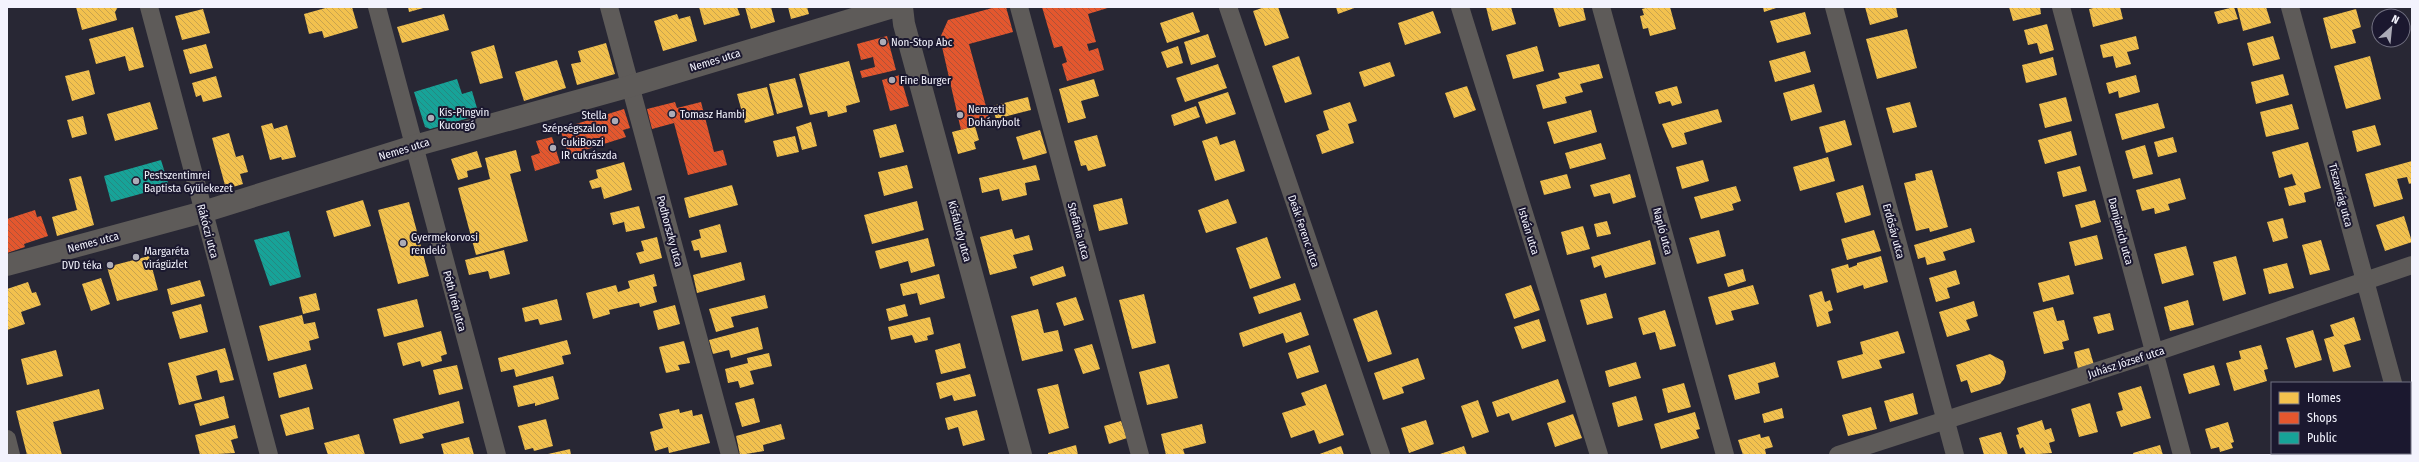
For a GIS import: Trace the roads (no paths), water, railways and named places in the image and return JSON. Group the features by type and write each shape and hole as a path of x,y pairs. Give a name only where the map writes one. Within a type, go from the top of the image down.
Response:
{"street":[{"name":"Rákóczi utca","path":"149,7 269,455"},
{"name":"Póth Irén utca","path":"377,7 497,455"},
{"name":"Podhorszky utca","path":"609,7 730,455"},
{"name":"Nemes utca","path":"7,265 203,212 414,146 631,86 893,7"},
{"name":"Kisfaludy utca","path":"902,7 904,24 1022,455"},
{"name":"Stefánia utca","path":"1019,7 1140,455"},
{"name":"Deák Ferenc utca","path":"1228,7 1381,455"},
{"name":"István utca","path":"1460,7 1599,455"},
{"name":"Napló utca","path":"1601,7 1725,455"},
{"name":"Erdősáv utca","path":"1834,7 1955,455"},
{"name":"Damjanich utca","path":"2061,7 2153,353 2182,455"},
{"name":"Tiszavirág utca","path":"2290,7 2393,382"},
{"name":"Juhász József utca","path":"1838,455 2153,353 2412,265"}],"place":[{"name":"Non-Stop Abc","path":"883,42"},
{"name":"Fine Burger","path":"892,80"},
{"name":"Tomasz Hambi","path":"672,114"},
{"name":"Nemzeti Dohánybolt","path":"960,115"},
{"name":"Kis-Pingvin Kucorgó","path":"431,118"},
{"name":"Stella Szépségszalon","path":"615,121"},
{"name":"CukiBoszi IR cukrászda","path":"553,148"},
{"name":"Pestszentimrei Baptista Gyülekezet","path":"136,181"},
{"name":"Gyermekorvosi rendelő","path":"403,243"},
{"name":"Margaréta virágüzlet","path":"136,257"},
{"name":"DVD téka","path":"110,265"}]}
